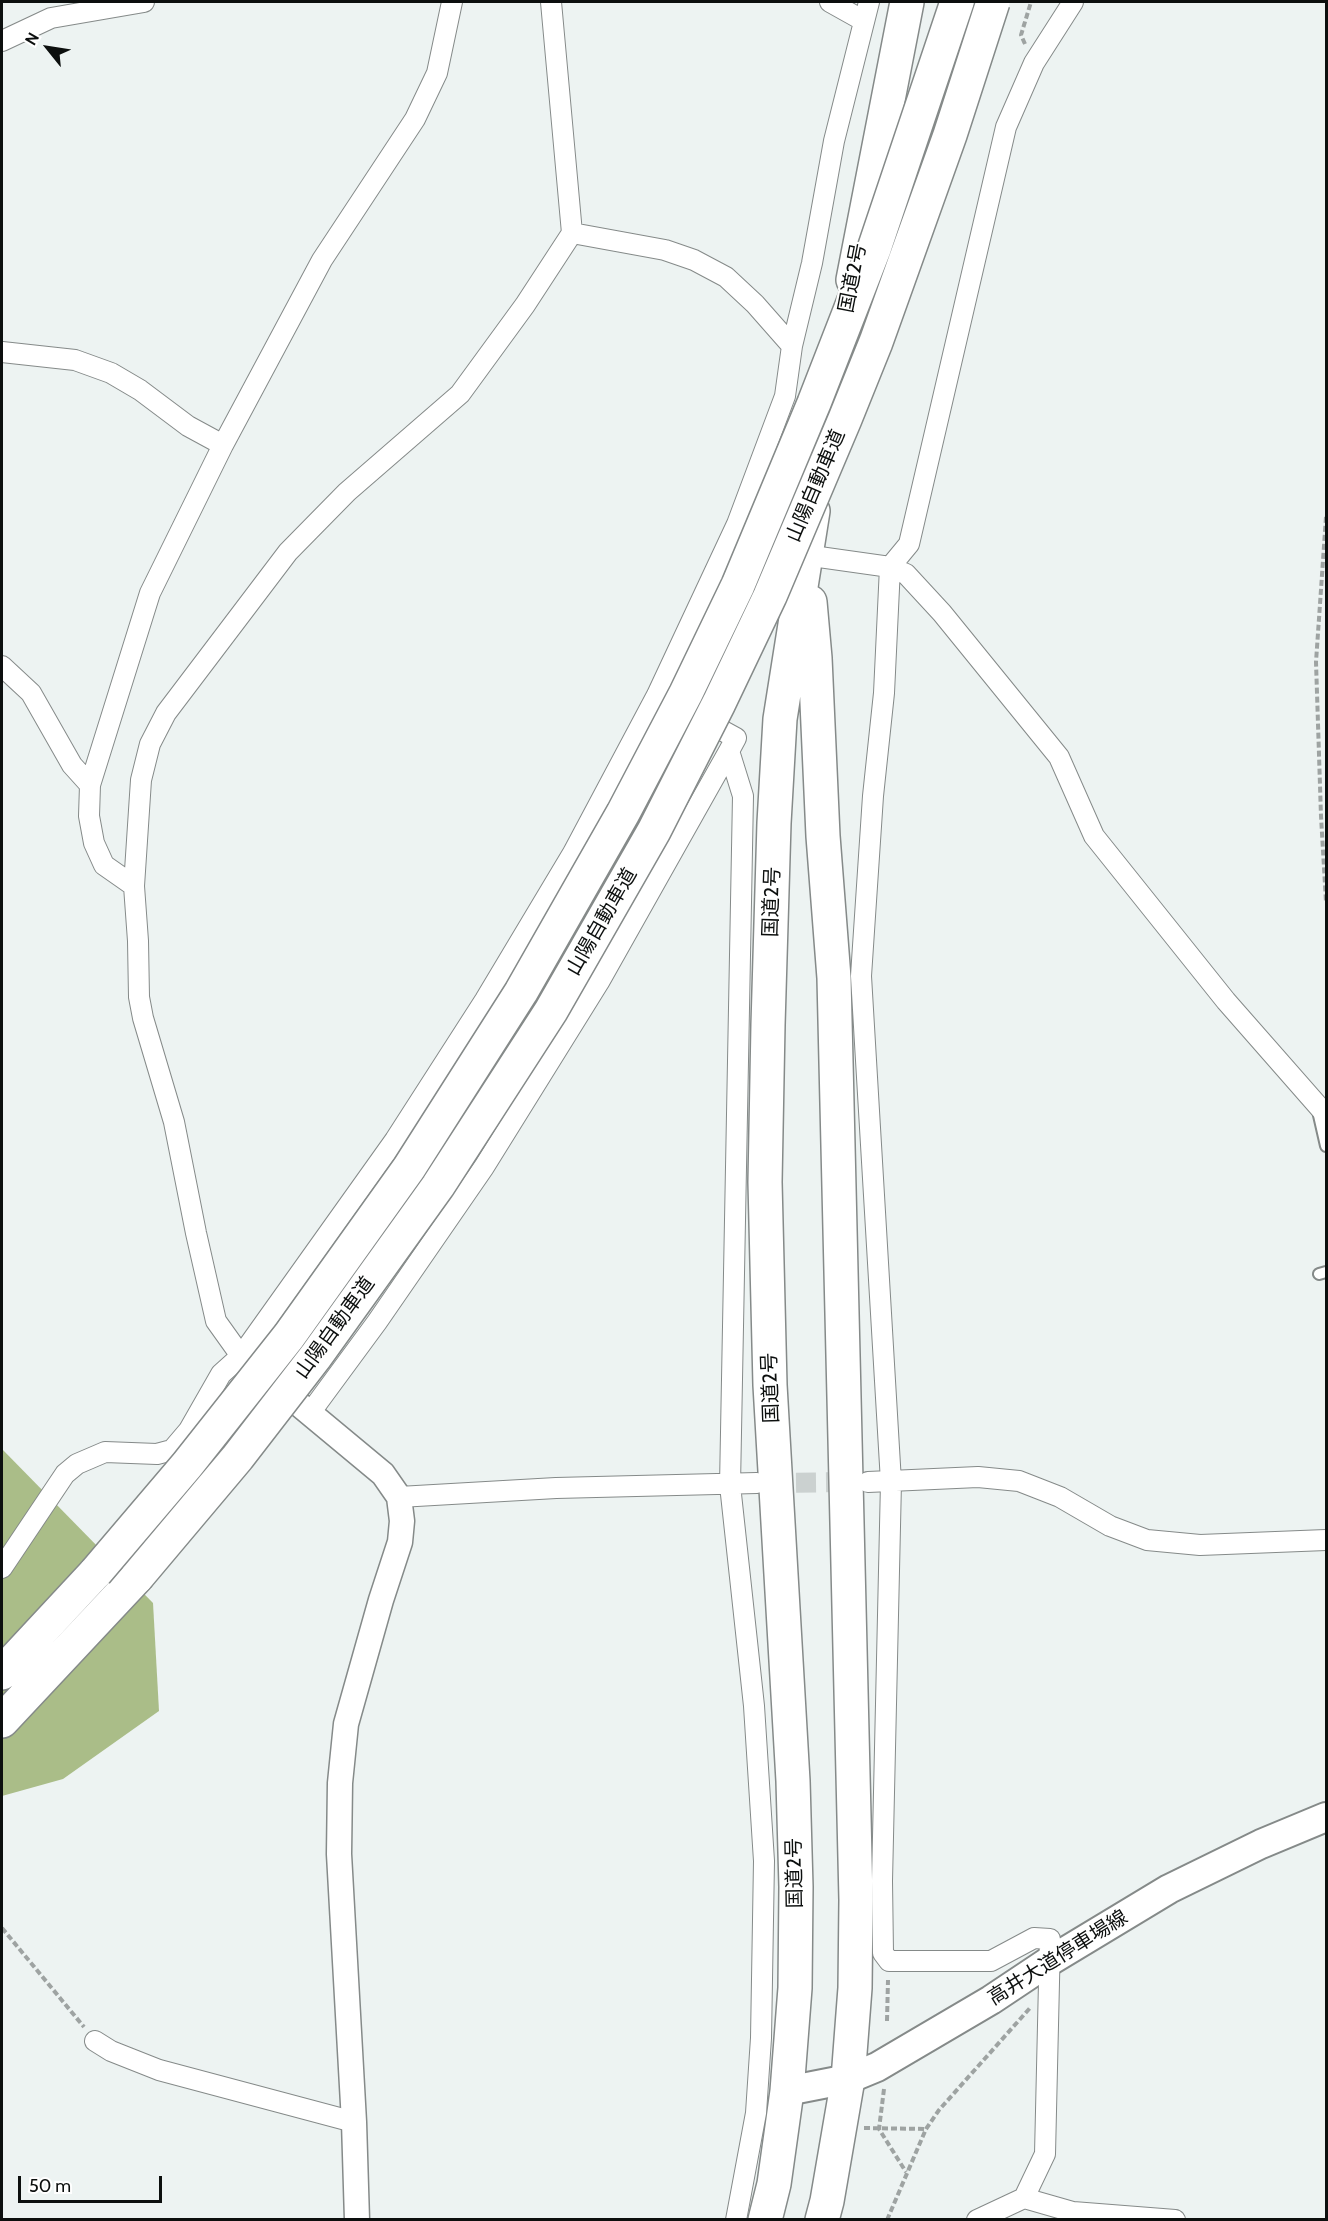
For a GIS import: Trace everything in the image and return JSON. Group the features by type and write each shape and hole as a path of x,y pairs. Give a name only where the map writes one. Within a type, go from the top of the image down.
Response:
{"highway":[{"name":"国道2号","path":"765,2220 774,2184 787,2091 795,1988 796,1887 793,1781 770,1385 765,1182 774,823 780,719 805,555 847,312 907,2"},
{"name":"山陽自動車道","path":"2,1673 96,1572 187,1465 289,1336 409,1168 521,992 623,813 686,693 738,585 814,403 874,249 957,2"},
{"name":"山陽自動車道","path":"2,1721 137,1577 238,1457 316,1356 438,1186 551,1011 654,831 770,596 876,342 950,135 993,2"},
{"name":"国道2号","path":"805,555 815,658 823,836 834,978 856,1900 855,1988 848,2079 822,2220"}],"main road":[{"name":"高井大道停車場線","path":"787,2091 848,2079 877,2067 991,2000 1048,1962 1169,1889 1261,1844 1326,1817"}],"street":[{"path":"2,41 51,18 144,2"},
{"path":"134,886 104,865 94,843 89,816 90,785 150,593 223,445 322,260 415,119 437,73 452,2"},
{"path":"357,2220 354,2122 339,1854 340,1783 346,1724 400,1542 402,1521 399,1497 383,1474 241,1356 216,1321 195,1233 174,1122 143,1018 139,997 134,886 141,780 150,744 166,713 288,552 347,492 460,394 525,305 572,233 551,2"},
{"path":"830,2 864,21"},
{"path":"2,1568 65,1474 77,1464 105,1452 157,1454 172,1450 189,1430 221,1374 241,1356 395,1140 479,1010 573,853 657,695 737,524 785,396 792,346 812,263 834,141 869,2"},
{"path":"977,2220 1024,2198 1045,2154 1050,1939 1034,1938 991,1961 889,1961 882,1953 891,1482 861,976 873,796 884,693 890,567 909,544 1006,127 1034,63 1073,2"},
{"path":"572,233 665,250 694,260 726,277 755,304 792,346"},
{"path":"2,352 75,360 111,372 140,390 188,426 223,445"},
{"path":"737,524 805,555 890,567 906,574 942,613 1059,758 1094,836 1226,1001 1321,1108"},
{"path":"2,666 32,693 72,765 90,785"},
{"path":"310,1413 377,1322 484,1167 599,982 729,751 735,738 657,695"},
{"path":"729,751 743,796 730,1485 754,1706 764,1862 761,2038 756,2113 736,2220"},
{"path":"868,1482 978,1476 1019,1481 1060,1497 1110,1526 1147,1540 1200,1545 1326,1540"},
{"path":"399,1497 556,1488 757,1483"},
{"path":"95,2042 111,2051 159,2070 354,2122"},
{"path":"1024,2198 1073,2212 1175,2220"}],"lane":[{"path":"1321,1108 1326,1146"}],"path":[{"path":"1031,2 1021,35 1034,63"},
{"path":"1326,517 1316,662 1326,902"},
{"path":"2,1928 95,2042"},
{"path":"887,2021 889,1961"},
{"path":"887,2220 926,2129 939,2110 1025,2012 1048,1991"},
{"path":"885,2085 879,2128 907,2172"},
{"path":"855,2127 926,2129"}],"green space":[{"path":"2,1449 153,1603 159,1711 63,1779 2,1796"}],"tunnel":[{"path":"766,1483 857,1482"}]}
